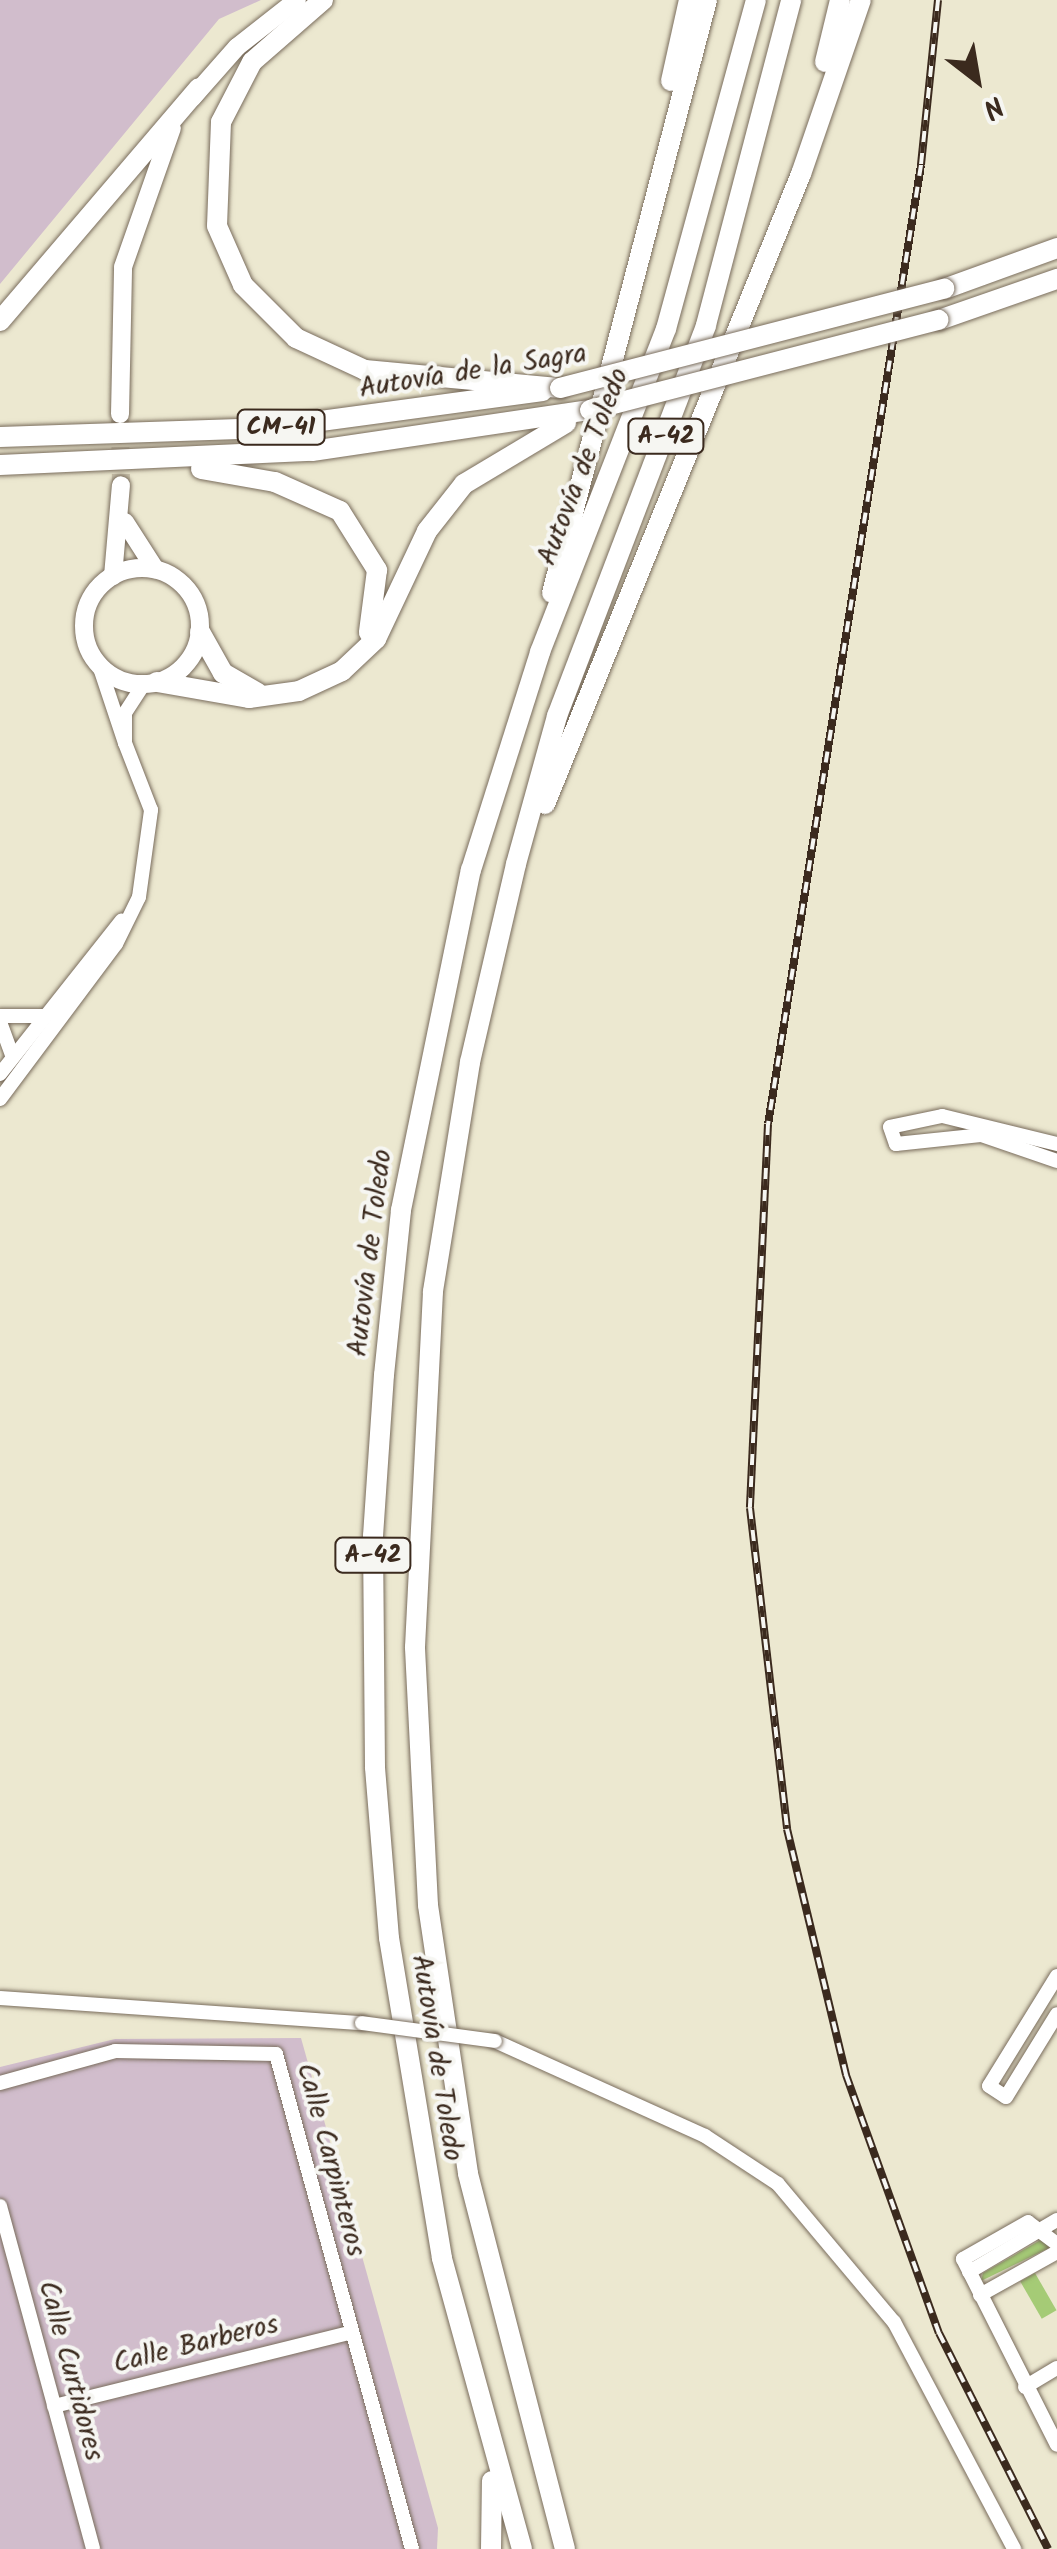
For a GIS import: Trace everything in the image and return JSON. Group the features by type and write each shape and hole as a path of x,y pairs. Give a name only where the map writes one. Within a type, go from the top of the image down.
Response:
{"highway":[{"path":"323,0 252,62 221,122 217,226 243,286 296,338 365,370 560,388"},
{"path":"658,172 689,0"},
{"path":"540,652 658,172 707,0"},
{"name":"Autovía de Toledo","path":"522,2549 442,2258 389,1938 375,1767 373,1536 401,1210 435,1022 471,870 540,652 666,328 756,0"},
{"name":"Autovía de Toledo","path":"565,2549 468,2173 431,1924 417,1750 416,1540 434,1291 470,1062 516,864 557,716 706,325 791,0"},
{"path":"781,223 840,0"},
{"path":"516,864 781,223 862,0"},
{"path":"0,321 199,88"},
{"name":"Autovía de la Sagra","path":"0,438 368,419 560,388 944,289 1057,248"},
{"name":"Autovía de la Sagra","path":"0,465 312,451 556,421 938,320 1057,278"},
{"name":"Autovía de la Sagra","path":"357,658 443,508 493,460 556,421"},
{"path":"151,683 269,697 324,682 357,658 379,594 356,527 318,497 171,460"},
{"path":"200,632 223,673 269,697"},
{"path":"491,2549 496,2465"}],"main road":[{"path":"120,414 127,241 154,162 199,88 297,0"},
{"path":"122,486 123,517 113,576 85,618 99,666 151,683 187,664 200,632 194,599 155,569 123,517"},
{"path":"113,576 155,569"}],"street":[{"path":"0,1100 116,944 144,880 151,810 99,666"},
{"path":"126,743 126,712 151,683"},
{"path":"0,1074 144,880"},
{"path":"13,1057 0,1019 45,1016"},
{"path":"1057,1144 942,1116 890,1127 896,1144 981,1135 1057,1160"},
{"path":"1057,1976 989,2086 1006,2096 1057,2014"},
{"path":"0,1998 362,2023 494,2041 705,2136 778,2184 894,2322 1014,2549"},
{"name":"Calle Carpinteros","path":"0,2082 115,2051 276,2054 349,2334 412,2549"},
{"name":"Calle Curtidores","path":"0,2206 93,2549"},
{"path":"1057,2220 1035,2227 969,2272 1057,2444"},
{"path":"1035,2227 1057,2244"},
{"path":"980,2295 1057,2252"},
{"name":"Calle Barberos","path":"54,2406 349,2334"},
{"path":"1025,2386 1057,2368"}],"shaded area":[{"path":"0,0 261,0 219,19 0,284"},
{"path":"301,2038 438,2528 437,2549 0,2549 0,2067 115,2039"}],"green space":[{"path":"1044,2238 1049,2248 981,2281 983,2273"},
{"path":"1035,2273 1056,2310 1042,2319 1020,2282"}],"tunnel":[{"path":"120,420 121,485"}],"railway":[{"path":"938,0 921,165 768,1124 750,1508 787,1829 846,2075 939,2333 1048,2549"}]}
